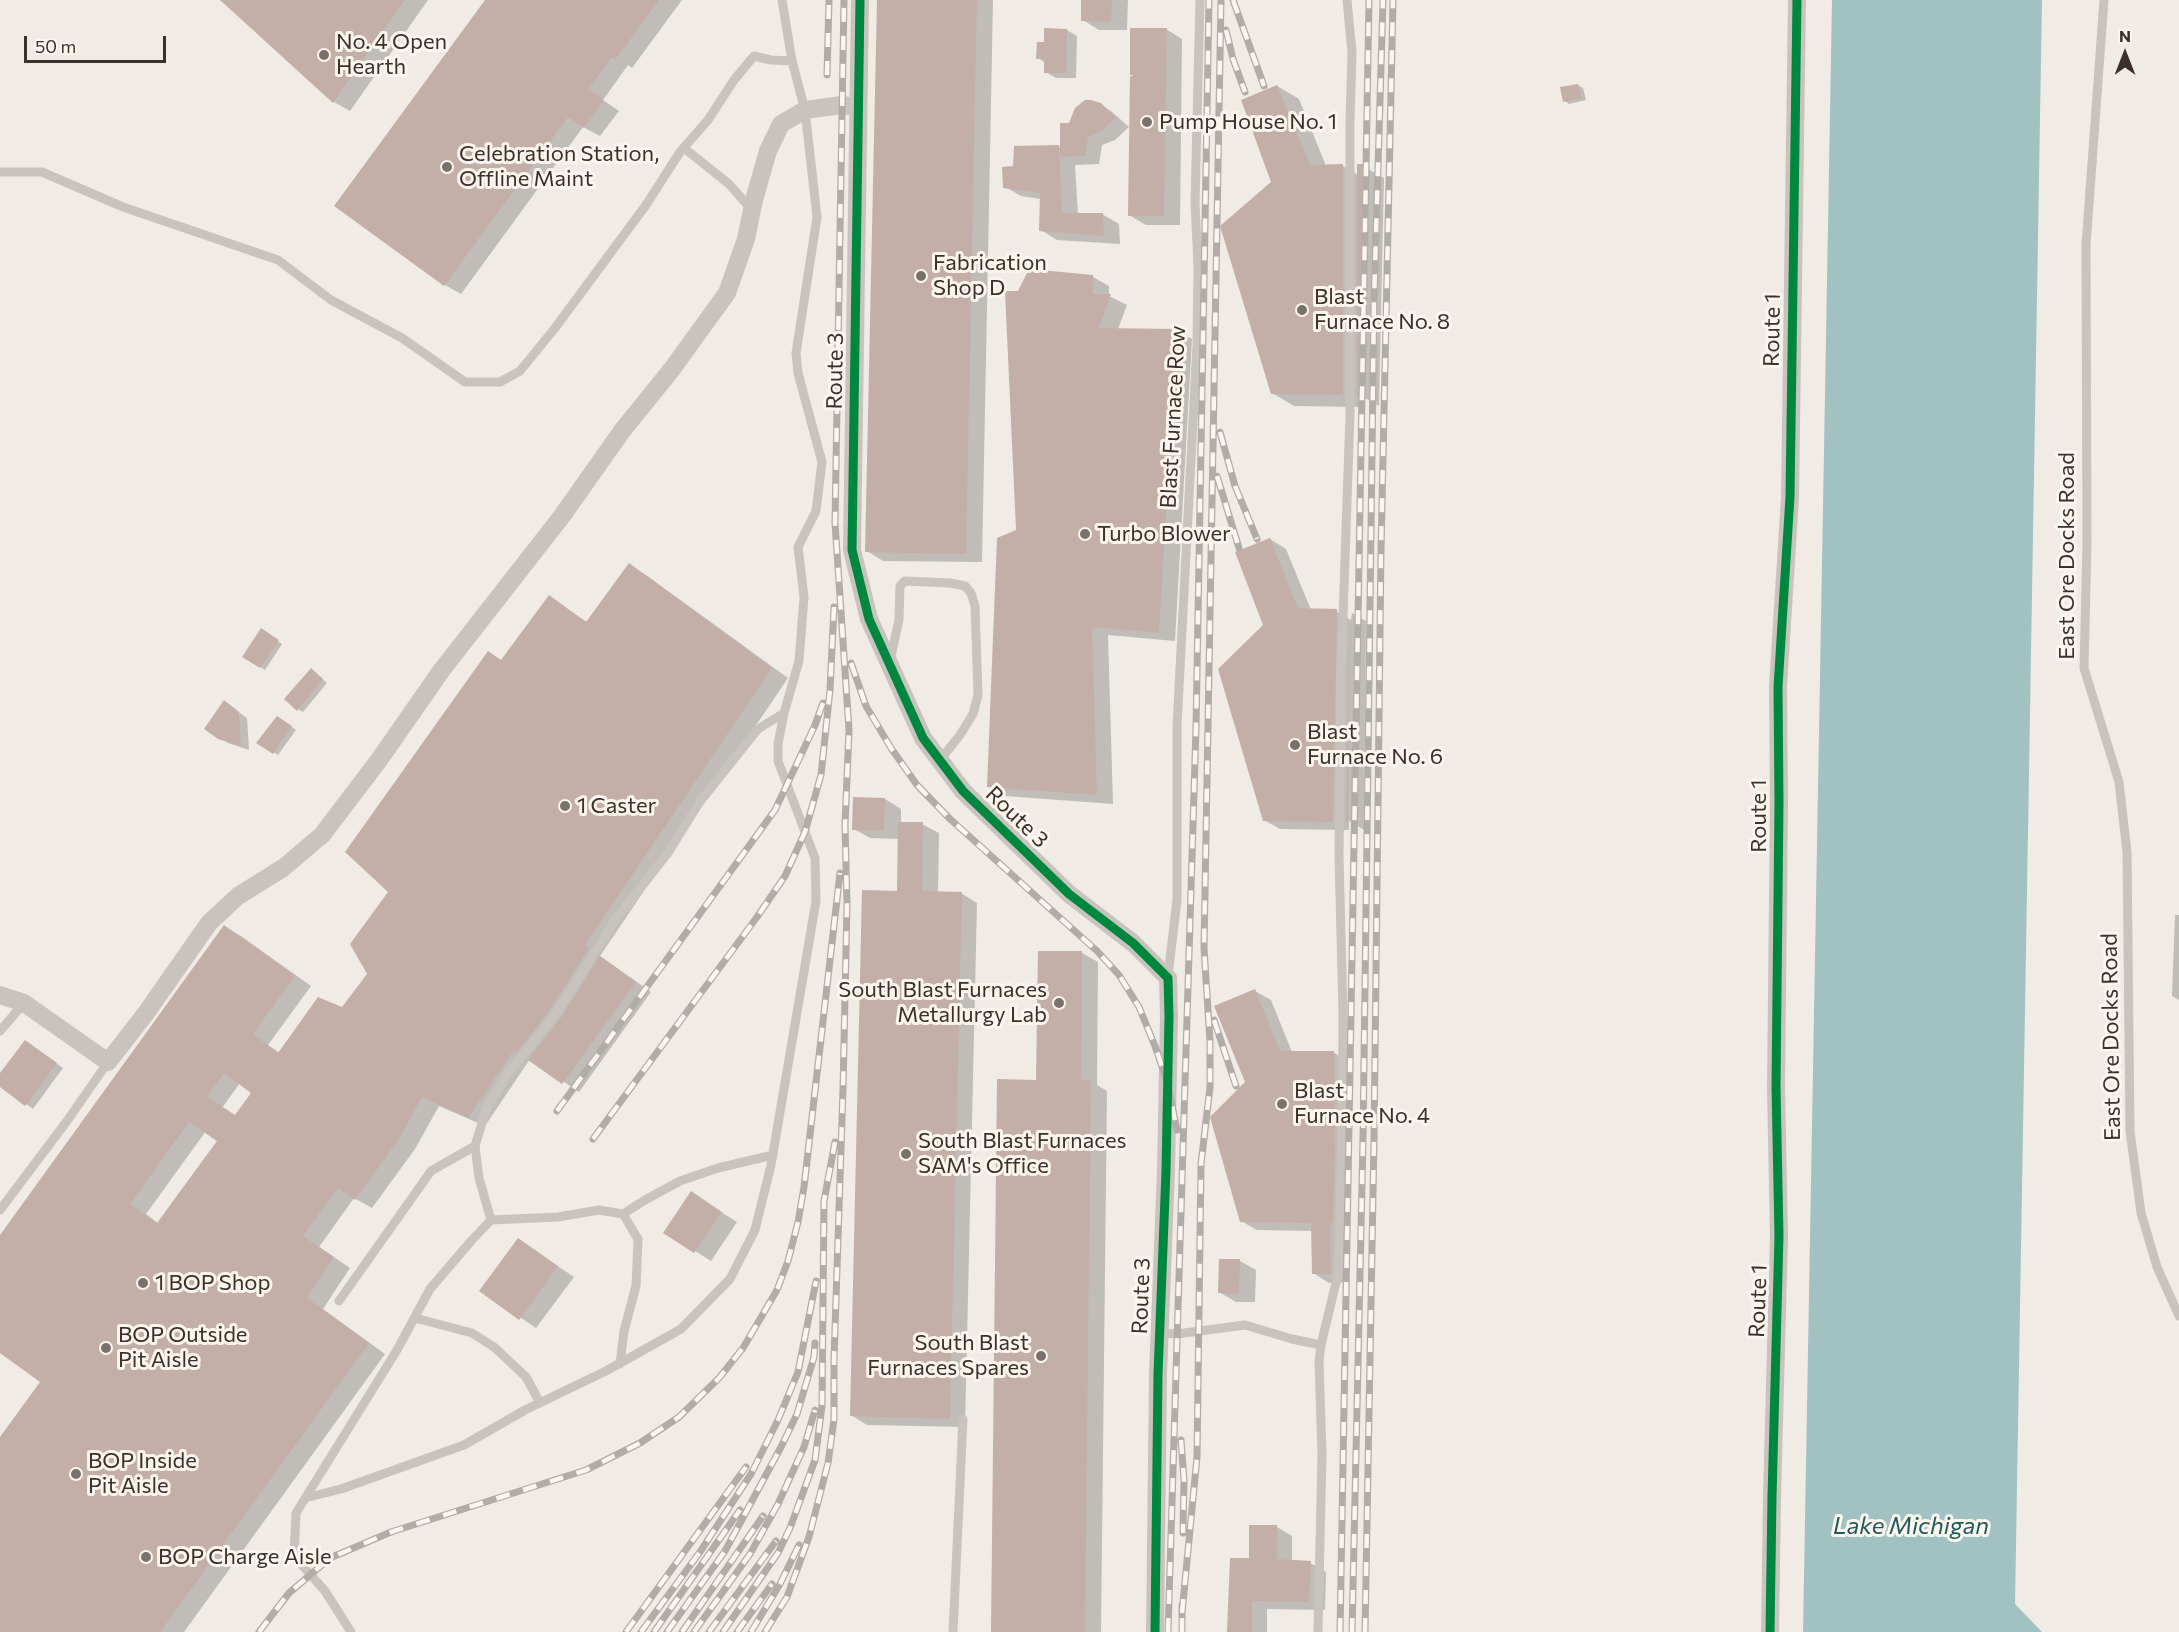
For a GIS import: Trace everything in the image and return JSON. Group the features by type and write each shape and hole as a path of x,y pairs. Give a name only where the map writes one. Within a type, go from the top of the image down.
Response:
{"street":[{"name":"Route 3","path":"860,0 852,550 869,619 923,738 963,791 1069,894 1133,943 1167,978 1169,1016 1166,1171 1159,1333 1155,1632"},
{"name":"Route 1","path":"1770,1632 1779,1236 1776,1087 1778,687 1790,497 1797,0"},
{"path":"0,995 24,1003 108,1062 146,1013 209,923 238,896 283,868 322,835 441,671 562,516 622,431 672,369 727,293 746,239 768,151 781,124 805,110 842,105 858,107"}],"lane":[{"path":"305,1498 341,1488 464,1444 540,1403 620,1364 681,1329 730,1279 755,1230 773,1155 816,901 815,858 778,761 778,744 784,713 799,661 804,597 798,547 816,511 822,462 798,373 796,353 817,217 805,110 792,61 782,0"},
{"name":"Blast Furnace Row","path":"1167,978 1177,900 1177,726 1197,345 1198,266 1195,203 1200,0"},
{"path":"1318,1632 1322,1454 1319,1362 1338,1274 1342,1154 1343,1014 1339,857 1341,675 1350,415 1352,52 1347,0"},
{"name":"East Ore Docks Road","path":"2104,0 2086,245 2087,544 2084,668 2119,782 2127,852 2130,1131 2141,1213 2157,1267 2179,1316"},
{"path":"0,172 42,172 123,207 278,260 331,300 402,338 465,382 500,382 520,371 555,328 646,205 684,148 708,120 734,80 754,56 792,61"},
{"path":"684,148 729,184 752,210"},
{"path":"889,665 899,620 900,586 905,581 965,586 971,593 975,606 978,695 973,714 939,760"},
{"path":"491,1220 479,1178 475,1146 487,1107 507,1075 557,1012 616,919 668,853 699,803 758,729 784,713"},
{"path":"0,1031 24,1003"},
{"path":"0,1210 108,1062"},
{"path":"339,1301 431,1171 475,1146"},
{"path":"351,1632 325,1591 294,1556 296,1513 415,1318 430,1289 471,1241 491,1220 558,1217 599,1210 623,1214 680,1181 718,1168 773,1155"},
{"path":"620,1364 624,1331 636,1286 638,1239 623,1214"},
{"path":"415,1318 472,1334 494,1347 526,1377 540,1403"},
{"path":"1159,1333 1178,1334 1245,1324 1321,1346"},
{"path":"953,1632 963,1419"}],"water":[{"name":"Lake Michigan","path":"1832,0 2042,0 2015,1604 2042,1632 1803,1632"}],"building":[{"name":"No. 4 Open Hearth","path":"220,0 405,0 333,103"},
{"name":"Celebration Station, Offline Maint","path":"485,0 659,0 615,60 612,57 588,89 604,100 584,128 568,117 444,286 334,206"},
{"name":"Fabrication Shop D","path":"877,0 977,0 966,554 865,552"},
{"path":"1081,0 1112,0 1111,22 1081,21"},
{"path":"1044,28 1067,29 1066,73 1044,73 1044,59 1036,59 1037,42 1044,42"},
{"name":"Pump House No. 1","path":"1130,28 1167,28 1164,216 1128,216 1130,77 1133,75 1130,75"},
{"path":"1578,84 1582,98 1563,102 1560,87"},
{"name":"Blast Furnace No. 8","path":"1277,85 1310,165 1343,164 1343,395 1271,394 1220,226 1271,182 1241,100"},
{"path":"1085,100 1101,103 1116,118 1100,132 1088,137 1085,156 1060,157 1060,123 1069,123 1075,108"},
{"path":"1059,145 1062,213 1103,213 1104,236 1039,231 1040,193 1003,188 1002,167 1013,166 1014,146"},
{"path":"1357,164 1363,164 1358,395 1357,395"},
{"name":"Turbo Blower","path":"1029,269 1093,275 1093,294 1111,294 1099,328 1177,329 1159,633 1092,627 1097,795 987,787 997,538 1016,530 1005,291 1018,291"},
{"name":"Blast Furnace No. 6","path":"1270,538 1298,608 1337,609 1333,822 1263,821 1218,669 1263,625 1235,552"},
{"path":"629,563 772,668 585,945 589,948 551,1008 517,1052 514,1050 468,1118 422,1097 399,1139 355,1200 338,1188 303,1236 334,1257 307,1298 369,1343 160,1632 0,1632 0,1437 40,1382 0,1353 0,1235 224,925 295,976 253,1034 278,1053 318,997 342,1007 367,974 350,944 388,892 345,852 488,651 501,660 549,595 586,622","holes":["224,1073 251,1093 235,1115 207,1097","189,1122 217,1141 157,1223 130,1204"]},
{"path":"1350,610 1348,822 1346,822"},
{"path":"261,628 279,640 260,668 242,657"},
{"path":"311,668 323,679 297,711 284,699"},
{"path":"224,700 239,712 241,746 218,739 204,729"},
{"path":"277,716 292,726 273,754 256,743"},
{"path":"853,797 885,798 884,831 852,830"},
{"name":"South Blast Furnaces SAM's Office","path":"898,822 923,822 922,891 962,892 950,1419 850,1416 862,890 897,891"},
{"name":"South Blast Furnaces Spares","path":"1038,951 1082,951 1081,1080 1091,1080 1085,1632 991,1632 997,1079 1036,1080"},
{"path":"600,956 636,982 562,1084 528,1060 562,1016"},
{"name":"Blast Furnace No. 4","path":"1255,989 1280,1051 1334,1051 1335,1154 1333,1223 1330,1223 1331,1274 1312,1274 1311,1223 1240,1222 1210,1117 1245,1082 1214,1006"},
{"path":"25,1040 57,1063 25,1106 0,1087 0,1073"},
{"path":"691,1191 722,1212 694,1253 663,1233"},
{"path":"518,1238 558,1266 519,1320 479,1291"},
{"path":"1219,1259 1240,1259 1239,1294 1218,1293"},
{"path":"1249,1525 1277,1525 1277,1559 1311,1561 1309,1602 1252,1601 1252,1632 1227,1632 1230,1558 1249,1558"}],"railway":[{"path":"827,75 829,0"},
{"path":"765,1632 787,1597 809,1537 828,1463 834,1419 847,904 845,825 849,730 835,523 844,0"},
{"path":"1168,1632 1196,728 1209,0"},
{"path":"1182,1613 1197,1457 1201,1164 1210,1087 1210,1041 1204,948 1221,0"},
{"path":"1233,0 1264,86"},
{"path":"1340,1632 1369,0"},
{"path":"1352,1632 1363,1139 1374,301 1383,0"},
{"path":"1365,1632 1381,550 1393,0"},
{"path":"1226,30 1233,59 1245,92"},
{"path":"1220,432 1235,486 1257,539"},
{"path":"1217,476 1239,548"},
{"path":"593,1139 757,917 785,876 805,832 821,775 830,690 834,607"},
{"path":"851,663 866,706 917,785 950,819 1097,951 1119,975 1139,1007 1155,1046 1167,1081 1177,1130"},
{"path":"557,1111 775,810 823,703"},
{"path":"259,1632 289,1593 330,1558 391,1532 586,1470 640,1443 679,1417 719,1378 743,1348 777,1290 788,1261 798,1222 840,873"},
{"path":"1214,1020 1236,1086"},
{"path":"723,1632 778,1553 790,1528 815,1460 822,1406 824,1201 835,1142"},
{"path":"641,1632 700,1552 751,1474 778,1420 798,1372 816,1281"},
{"path":"667,1632 725,1551 781,1447 797,1414 814,1357 815,1343"},
{"path":"694,1632 750,1554 778,1504 804,1447 815,1410"},
{"path":"1181,1440 1184,1480 1183,1533"},
{"path":"626,1632 746,1467"},
{"path":"654,1632 740,1510"},
{"path":"682,1632 763,1516"},
{"path":"709,1632 776,1541"},
{"path":"751,1632 780,1584 799,1545"},
{"path":"737,1632 772,1584"},
{"path":"1182,1605 1182,1632"}],"cycle path":[{"path":"860,0 852,550 869,619 923,738 963,791 1069,894 1133,943 1168,978 1166,1171 1158,1374 1155,1632"},
{"path":"1770,1632 1779,1236 1776,1087 1778,687 1790,497 1797,0"}],"place":[{"name":"No. 4 Open Hearth","path":"324,55"},
{"name":"Pump House No. 1","path":"1147,122"},
{"name":"Celebration Station, Offline Maint","path":"447,167"},
{"name":"Fabrication Shop D","path":"921,276"},
{"name":"Blast Furnace No. 8","path":"1302,310"},
{"name":"Turbo Blower","path":"1085,534"},
{"name":"Blast Furnace No. 6","path":"1295,745"},
{"name":"1 Caster","path":"565,806"},
{"name":"South Blast Furnaces Metallurgy Lab","path":"1059,1003"},
{"name":"Blast Furnace No. 4","path":"1282,1104"},
{"name":"South Blast Furnaces SAM's Office","path":"906,1154"},
{"name":"1 BOP Shop","path":"143,1283"},
{"name":"BOP Outside Pit Aisle","path":"106,1348"},
{"name":"South Blast Furnaces Spares","path":"1041,1356"},
{"name":"BOP Inside Pit Aisle","path":"76,1474"},
{"name":"BOP Charge Aisle","path":"146,1557"}]}
